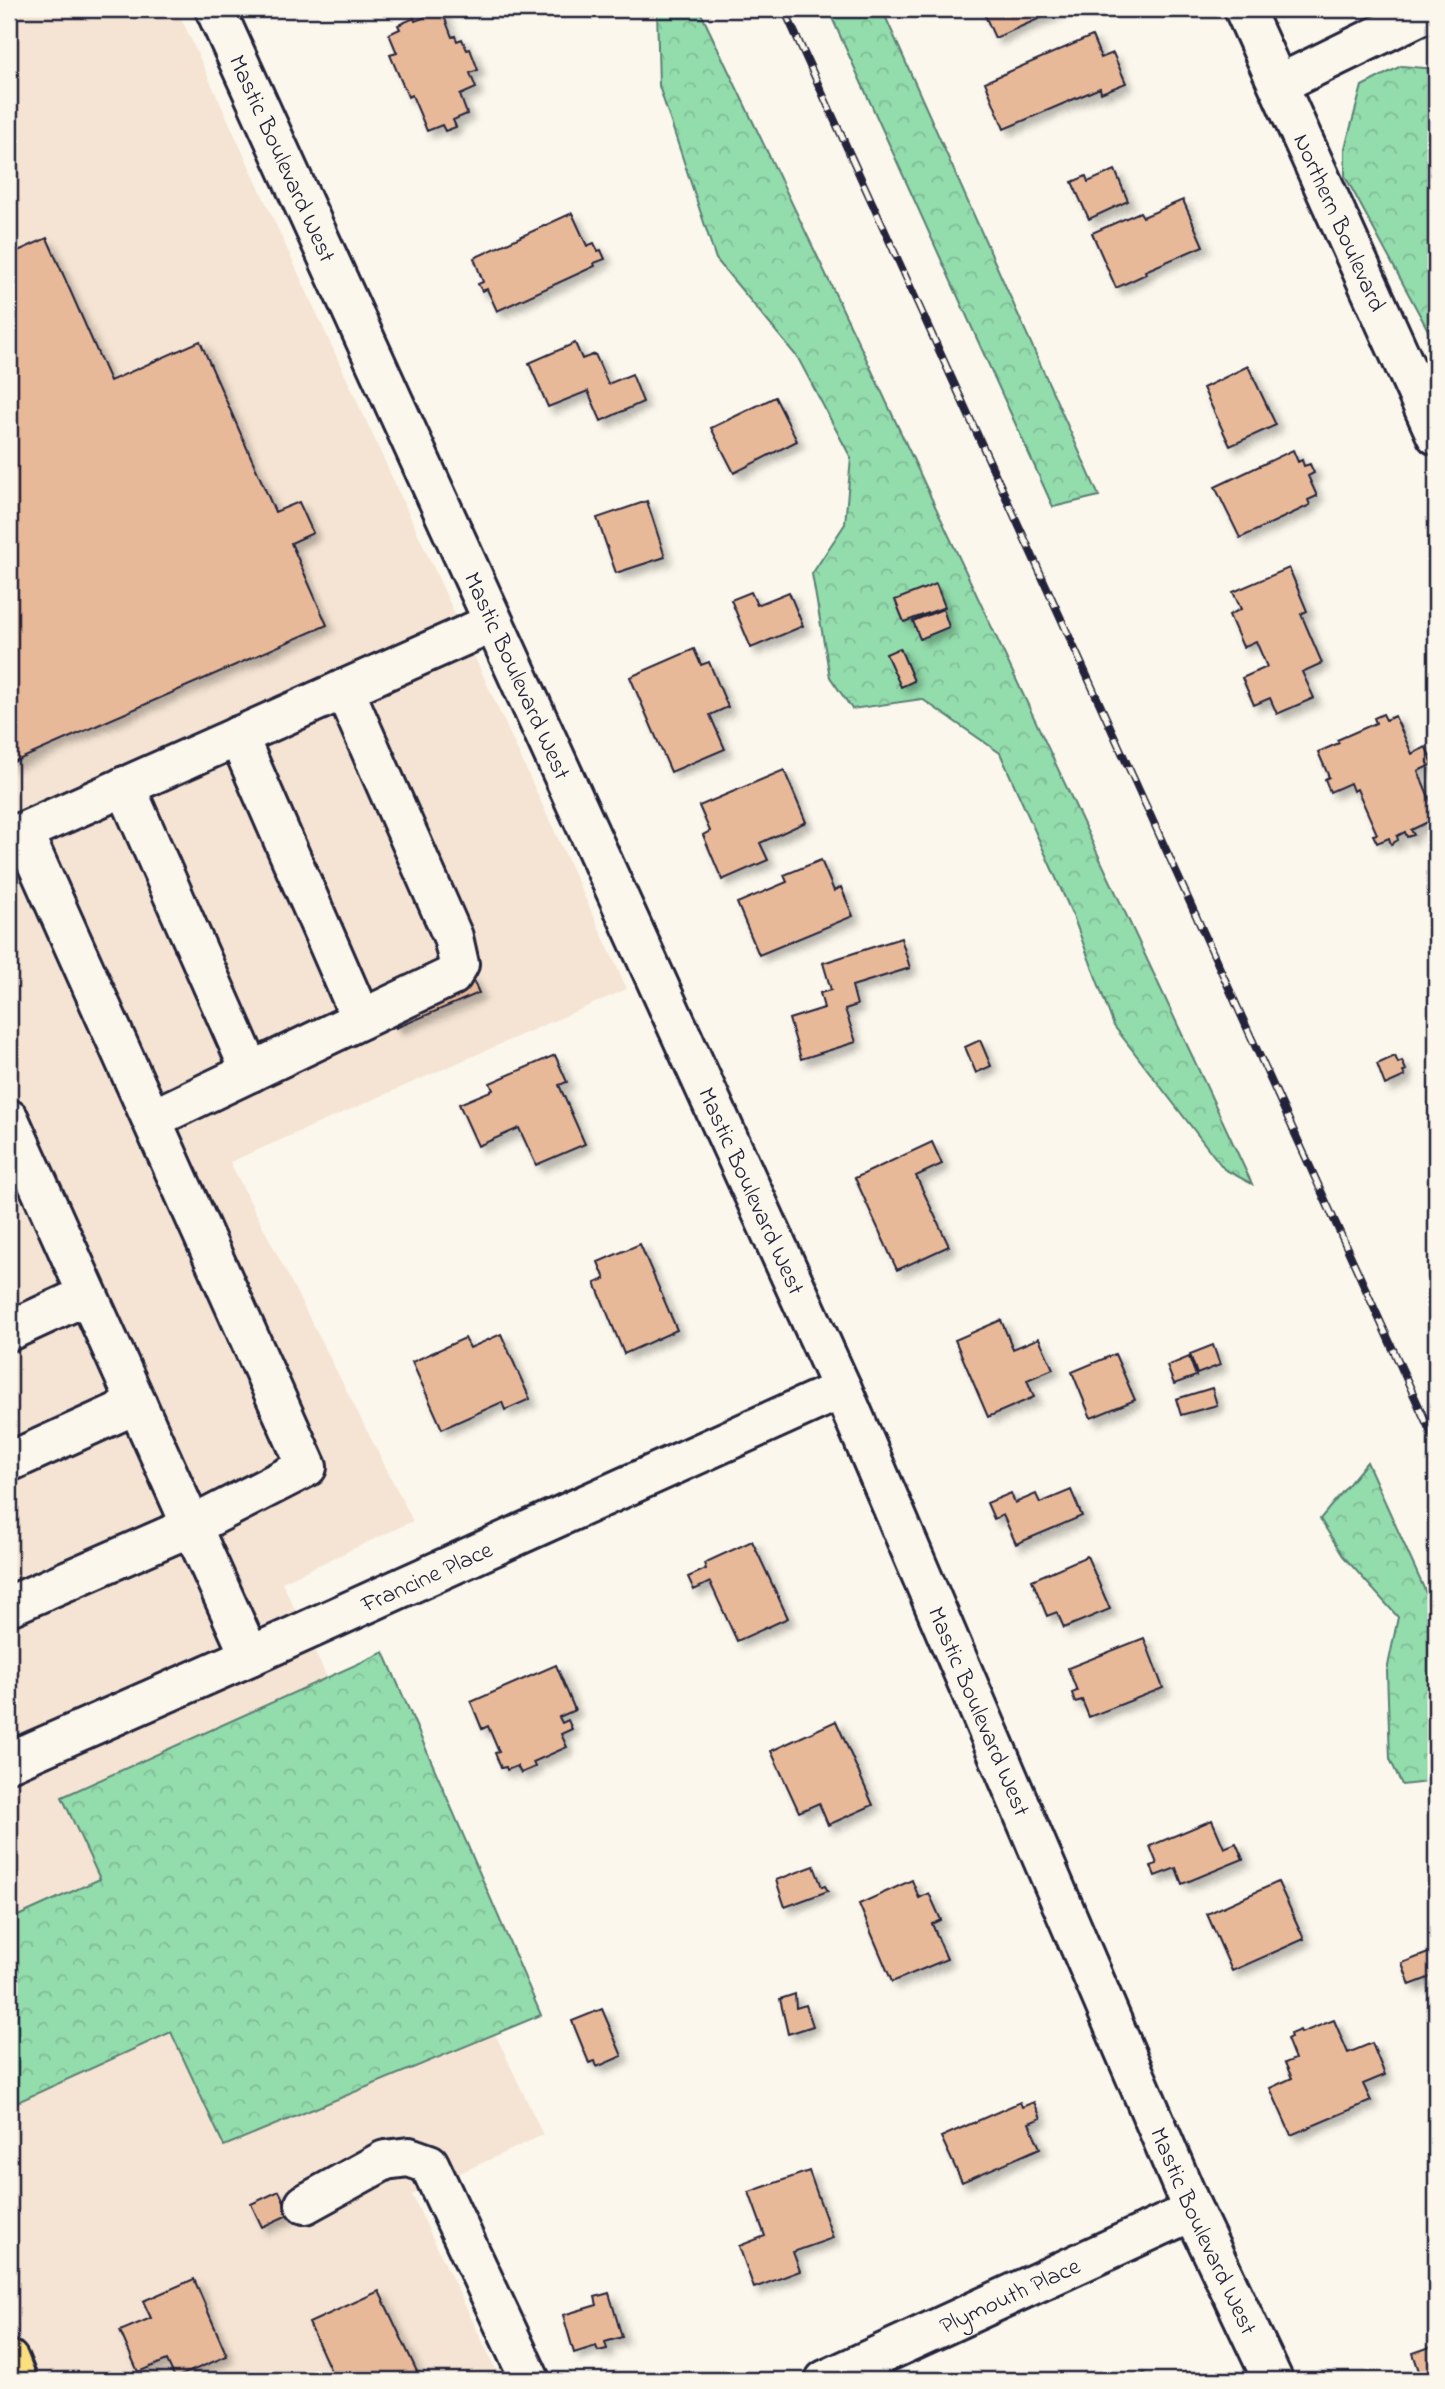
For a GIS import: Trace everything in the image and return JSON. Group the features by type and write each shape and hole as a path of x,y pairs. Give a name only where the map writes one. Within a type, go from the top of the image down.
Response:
{"main road":[{"path":"9,2360 17,2380"}],"street":[{"name":"Mastic Boulevard West","path":"215,9 842,1389 1193,2211 1273,2380"},
{"name":"Northern Boulevard","path":"1244,9 1436,435"},
{"path":"1279,84 1433,9"},
{"path":"9,1606 192,1526 307,1467 152,1119 16,835 493,623"},
{"path":"152,1119 452,975 459,964 453,937 344,689"},
{"path":"238,736 361,1019"},
{"path":"125,786 251,1072"},
{"path":"9,1119 250,1656"},
{"path":"9,1331 87,1295"},
{"name":"Francine Place","path":"9,1762 842,1389"},
{"path":"9,1462 137,1404"},
{"path":"305,2204 385,2160 410,2157 429,2164 530,2380"},
{"name":"Plymouth Place","path":"825,2380 1193,2211"}],"shaded area":[{"path":"9,9 177,9 627,989 230,1162 413,1521 282,1582 543,2135 412,2195 501,2380 9,2380"}],"green space":[{"path":"657,9 699,9 864,354 1252,1184 1224,1169 1114,1026 1073,916 1000,753 922,699 852,709 830,677 812,574 845,524 851,458 798,358 716,259 659,86"},
{"path":"828,9 882,9 1099,496 1053,507"},
{"path":"1401,66 1436,69 1436,345 1345,176 1345,148 1362,86"},
{"path":"1367,1462 1436,1615 1436,1781 1402,1785 1390,1759 1387,1671 1398,1617 1343,1556 1320,1519"},
{"path":"384,1652 541,2015 224,2146 171,2032 9,2106 9,1920 100,1879 62,1797"}],"building":[{"path":"982,9 1061,9 995,38"},
{"path":"442,11 452,37 455,36 457,41 462,39 467,50 470,49 478,70 470,73 476,88 460,95 467,114 453,120 456,127 445,131 442,125 427,131 412,95 408,97 390,55 397,53 389,34 400,29 398,25 414,18 415,21"},
{"path":"1092,36 1101,58 1113,53 1126,83 1101,93 1100,88 1004,129 985,82"},
{"path":"1115,170 1128,201 1089,219 1072,182 1086,176 1088,182"},
{"path":"1183,200 1203,246 1145,271 1146,274 1116,288 1092,233 1140,212 1143,217"},
{"path":"572,213 587,246 594,243 605,259 497,311 487,289 482,291 478,284 483,282 474,258"},
{"path":"47,238 110,381 200,341 275,512 299,502 313,533 291,543 327,625 9,764 9,255"},
{"path":"575,343 582,359 595,354 608,384 632,374 643,402 601,421 588,391 548,407 529,363"},
{"path":"1248,366 1276,425 1230,446 1203,388"},
{"path":"775,397 797,441 734,473 711,428"},
{"path":"1293,450 1298,462 1302,460 1304,466 1310,464 1314,473 1308,476 1317,496 1308,500 1310,505 1240,538 1215,487"},
{"path":"647,501 665,557 616,573 597,518"},
{"path":"1289,568 1307,611 1301,614 1322,663 1302,672 1314,698 1277,714 1270,698 1254,705 1242,678 1267,667 1256,641 1243,647 1229,615 1241,609 1233,592"},
{"path":"936,584 945,607 904,622 895,600"},
{"path":"751,592 757,605 789,592 803,626 751,648 731,600"},
{"path":"943,609 949,627 920,639 913,621"},
{"path":"900,648 914,681 901,687 886,654"},
{"path":"694,649 701,665 709,662 728,707 710,715 725,749 671,772 630,677"},
{"path":"1383,714 1386,720 1395,716 1412,754 1426,747 1433,764 1418,771 1436,814 1431,817 1432,820 1411,830 1414,835 1407,837 1405,832 1397,836 1398,840 1391,844 1389,838 1377,843 1373,835 1377,834 1357,789 1353,791 1350,783 1330,792 1325,779 1329,777 1318,752 1339,743 1337,740 1376,723 1374,718"},
{"path":"784,770 806,822 760,843 768,860 722,880 703,835 710,831 699,806"},
{"path":"821,860 834,891 841,887 853,916 759,955 737,903 787,882 784,875"},
{"path":"901,938 910,968 852,986 857,1005 845,1009 856,1042 801,1059 789,1019 824,1008 820,993 831,990 823,963"},
{"path":"471,975 479,993 396,1028 389,1010"},
{"path":"980,1040 991,1066 976,1073 965,1047"},
{"path":"555,1055 567,1082 559,1085 585,1144 536,1165 519,1128 478,1146 459,1104 493,1090 490,1083"},
{"path":"1395,1056 1398,1063 1402,1061 1406,1070 1403,1072 1405,1076 1385,1085 1377,1064"},
{"path":"932,1142 942,1164 916,1176 949,1246 897,1270 855,1178"},
{"path":"640,1244 677,1330 624,1354 595,1283 605,1279 598,1262"},
{"path":"1001,1320 1013,1349 1039,1338 1053,1369 1027,1380 1034,1397 988,1417 955,1340"},
{"path":"501,1334 530,1399 505,1410 502,1402 442,1429 412,1362 465,1338 470,1348"},
{"path":"1213,1345 1220,1365 1197,1374 1190,1354"},
{"path":"1115,1354 1135,1400 1091,1418 1072,1372"},
{"path":"1189,1357 1196,1376 1174,1384 1167,1366"},
{"path":"1212,1388 1217,1405 1181,1415 1176,1399"},
{"path":"1071,1490 1082,1516 1016,1544 1003,1515 994,1519 987,1503 1011,1493 1015,1503 1036,1494 1040,1503"},
{"path":"752,1541 788,1618 737,1641 710,1582 694,1590 688,1577 706,1569 704,1563"},
{"path":"1087,1556 1110,1609 1064,1628 1057,1612 1047,1616 1032,1580"},
{"path":"1144,1638 1163,1688 1089,1717 1082,1700 1075,1702 1072,1693 1077,1691 1068,1668"},
{"path":"556,1665 575,1710 559,1717 562,1723 568,1720 572,1729 561,1734 567,1747 533,1762 535,1767 521,1773 517,1766 507,1770 506,1767 501,1768 495,1753 499,1752 488,1726 482,1729 471,1702"},
{"path":"1436,1713 1436,1742 1426,1717"},
{"path":"836,1721 873,1805 828,1825 819,1803 799,1812 771,1751"},
{"path":"1212,1820 1224,1848 1236,1843 1243,1859 1182,1884 1176,1868 1155,1876 1151,1866 1157,1864 1150,1846"},
{"path":"814,1866 822,1887 825,1886 828,1891 785,1907 776,1880"},
{"path":"912,1880 919,1898 929,1893 941,1920 932,1924 947,1959 892,1982 859,1904"},
{"path":"1278,1882 1304,1939 1232,1971 1207,1914"},
{"path":"1436,1950 1436,1975 1410,1985 1402,1963"},
{"path":"795,1994 796,2008 806,2005 813,2026 788,2034 780,1999"},
{"path":"602,2009 622,2056 597,2067 595,2061 589,2063 572,2021"},
{"path":"1334,2020 1348,2053 1372,2043 1385,2075 1363,2084 1371,2101 1291,2135 1270,2088 1292,2078 1285,2063 1295,2059 1287,2039 1291,2037 1290,2034 1300,2030 1301,2033"},
{"path":"1020,2102 1022,2107 1034,2102 1041,2118 1029,2123 1040,2148 962,2182 941,2137"},
{"path":"809,2171 833,2238 793,2252 800,2271 754,2288 739,2246 765,2236 749,2192"},
{"path":"279,2191 290,2214 262,2227 251,2204"},
{"path":"194,2279 227,2356 175,2378 167,2360 138,2372 120,2331 151,2318 143,2301"},
{"path":"379,2291 421,2380 335,2380 309,2323"},
{"path":"609,2293 622,2337 605,2342 607,2349 598,2351 596,2346 574,2353 563,2315 597,2305 595,2297"},
{"path":"1436,2345 1436,2380 1422,2380 1413,2353"},
{"path":"1144,2373 1147,2378 1152,2376 1154,2380 1120,2378 1130,2374 1132,2378"}],"railway":[{"path":"784,9 1436,1444"}]}
